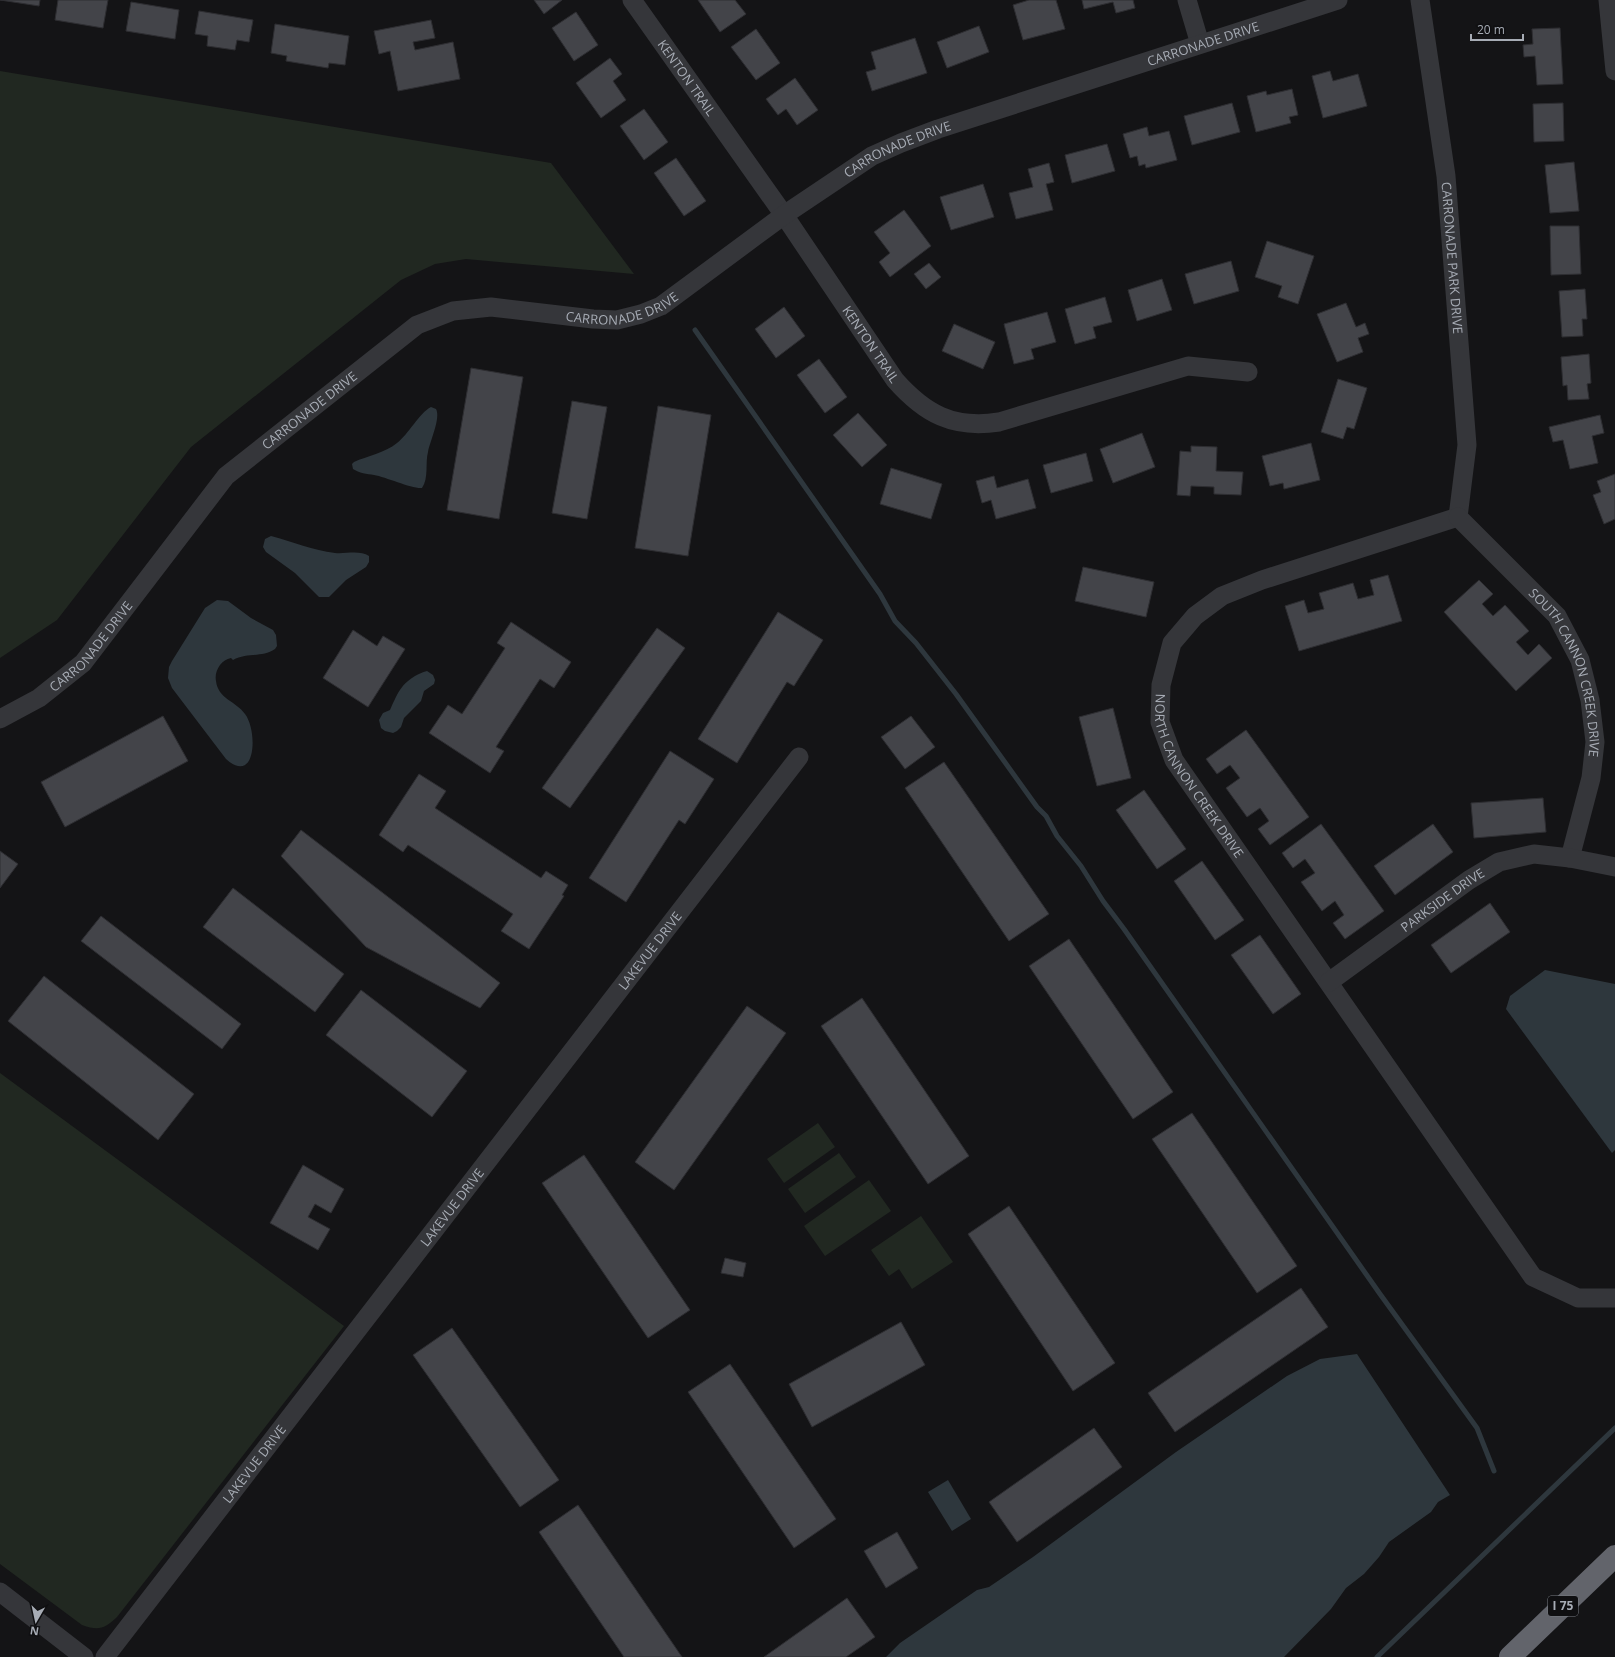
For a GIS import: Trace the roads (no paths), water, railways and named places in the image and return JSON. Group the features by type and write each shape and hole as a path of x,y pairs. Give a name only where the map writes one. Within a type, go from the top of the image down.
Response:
{"highway":[{"name":"I 75","path":"1510,1657 1615,1556"}],"street":[{"name":"KENTON TRAIL","path":"632,0 784,215 895,380 917,403 938,416 969,423 992,423 1188,366 1248,372"},
{"path":"1188,0 1200,44"},
{"name":"CARRONADE DRIVE","path":"0,719 39,698 83,663 226,476 417,325 453,311 491,307 593,319 617,320 641,314 661,306 784,215 872,156 938,129 1338,0"},
{"name":"CARRONADE PARK DRIVE","path":"1420,0 1446,176 1467,445 1458,517"},
{"path":"1608,0 1615,72"},
{"name":"SOUTH CANNON CREEK DRIVE","path":"1458,517 1557,616 1580,660 1590,700 1595,742 1591,778 1570,858"},
{"name":"NORTH CANNON CREEK DRIVE","path":"1458,517 1262,580 1222,596 1195,616 1172,642 1161,685 1160,722 1174,760 1533,1277 1578,1298 1615,1298"},
{"name":"LAKEVUE DRIVE","path":"105,1657 799,757"},
{"name":"PARKSIDE DRIVE","path":"1328,982 1470,880 1499,862 1534,854 1570,858 1615,867"},
{"path":"0,1592 84,1657"}],"waterway":[{"path":"695,330 880,594 895,621 916,643 956,694 1037,807 1046,816 1057,836 1081,866 1103,901 1380,1294 1477,1428 1494,1471"},
{"path":"1377,1657 1615,1428"}]}
